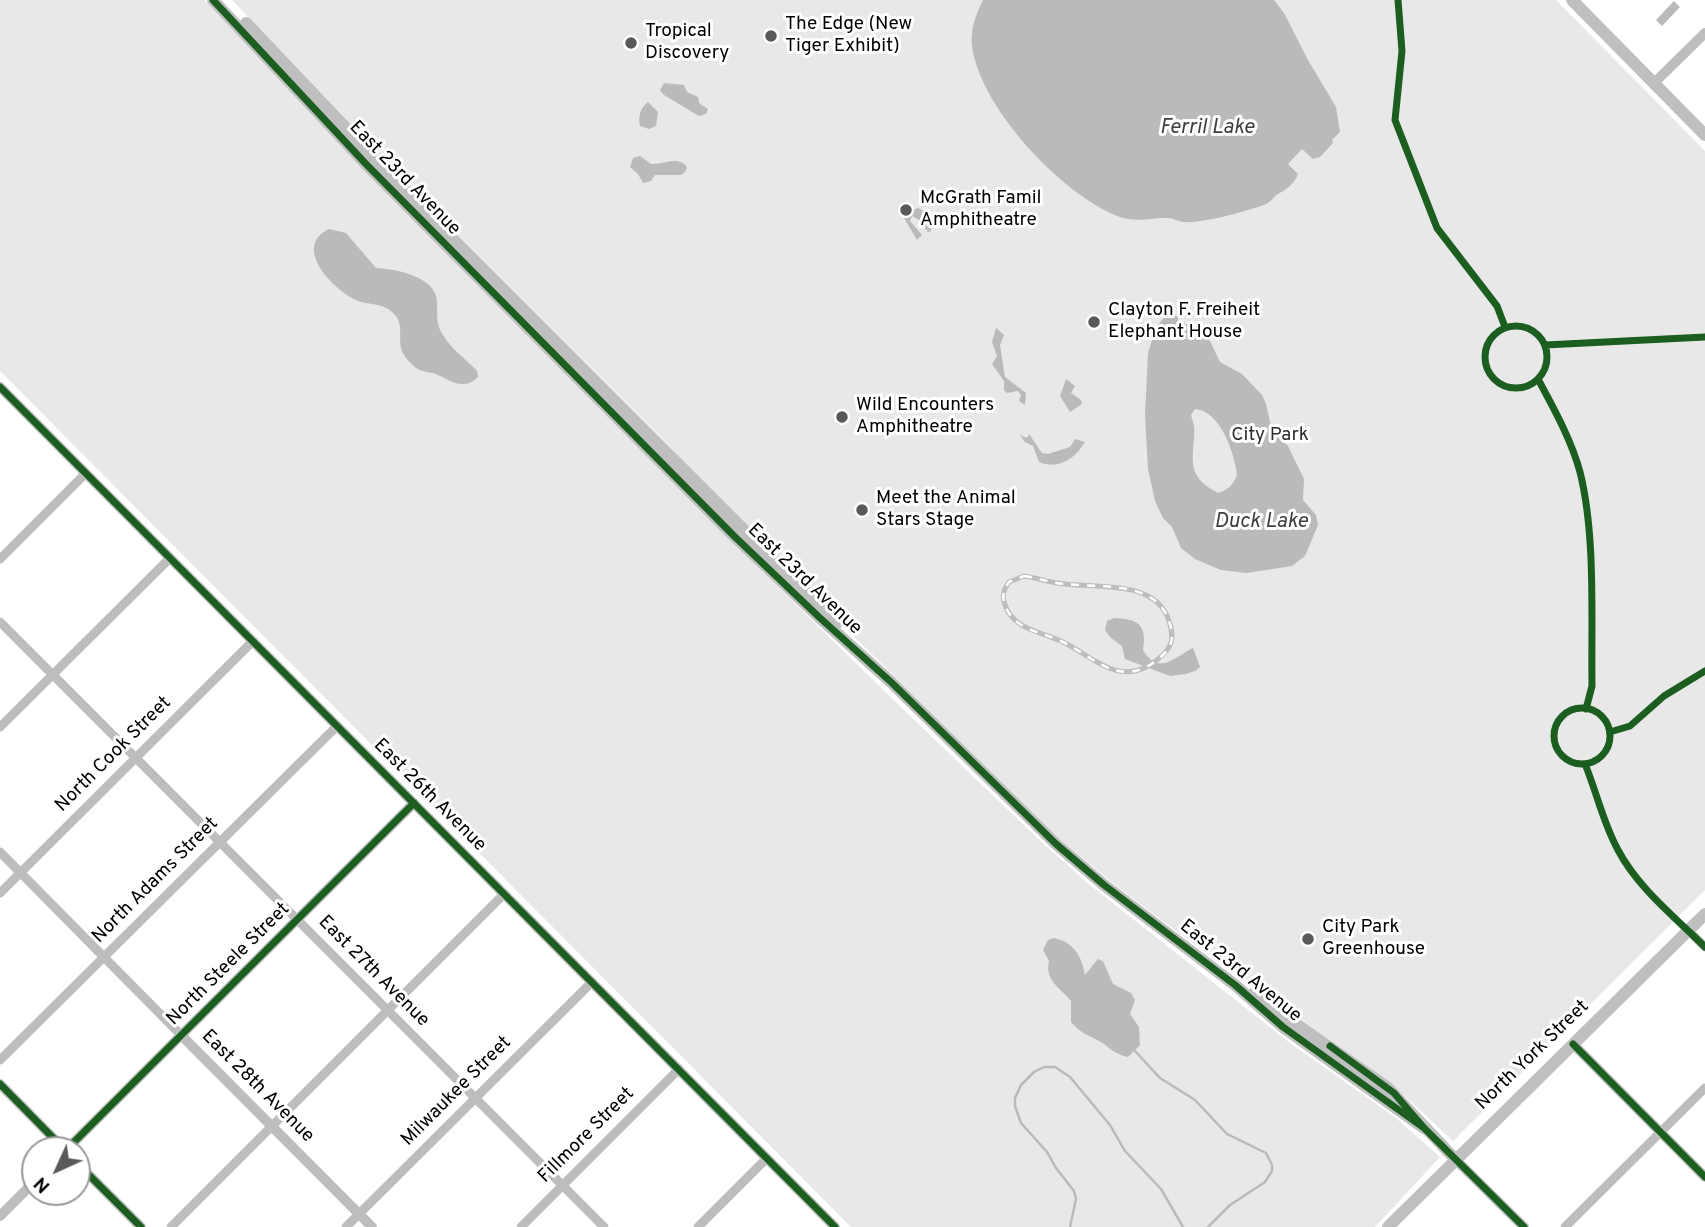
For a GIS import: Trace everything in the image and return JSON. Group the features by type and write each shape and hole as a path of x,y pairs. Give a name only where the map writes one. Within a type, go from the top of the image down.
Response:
{"main road":[{"name":"East 23rd Avenue","path":"213,0 366,164 734,536 892,683 1071,857 1236,985 1293,1034 1424,1128 1455,1159"},
{"name":"East 23rd Avenue","path":"224,0 488,274 822,608 892,683"},
{"path":"1575,1 1705,135"},
{"path":"269,60 308,96 316,98"},
{"name":"North York Street","path":"1388,1227 1705,914"}],"street":[{"path":"1654,83 1705,33"},
{"name":"East 26th Avenue","path":"1,390 835,1227"},
{"path":"0,559 86,473"},
{"path":"0,727 170,558"},
{"name":"East 27th Avenue","path":"0,622 604,1227"},
{"name":"North Cook Street","path":"0,894 253,641"},
{"name":"North Adams Street","path":"0,1060 337,726"},
{"name":"North Steele Street","path":"79,1136 414,803"},
{"name":"East 28th Avenue","path":"0,852 372,1227"},
{"path":"171,1227 504,894"},
{"path":"1688,930 1705,947"},
{"name":"Milwaukee Street","path":"346,1227 592,982"},
{"path":"1573,1045 1705,1177"},
{"name":"Fillmore Street","path":"520,1227 679,1069"},
{"path":"0,1084 51,1136"},
{"path":"1565,1227 1705,1088"},
{"path":"698,1227 767,1158"},
{"name":"East 23rd Avenue","path":"1455,1159 1524,1227"},
{"path":"91,1177 141,1227"},
{"path":"0,1216 21,1195"}],"green space":[{"path":"0,0 205,0 411,216 620,429 831,639 1046,846 1090,885 1290,1043 1396,1118 1440,1157 1375,1227 851,1227 0,371"},
{"name":"City Park","path":"232,0 1556,0 1705,151 1705,890 1453,1141 1390,1084 1132,898 1051,831 739,523 663,439 407,184"}],"water":[{"name":"Ferril Lake","path":"983,0 1274,0 1284,13 1336,107 1340,132 1320,157 1313,159 1302,149 1288,164 1298,174 1294,181 1266,204 1191,222 1170,218 1138,220 1120,217 1074,190 1050,170 1007,122 990,96 978,70 972,46 974,22"},
{"path":"1674,1 1680,7 1662,26 1656,20"},
{"path":"664,83 684,85 687,92 698,97 699,103 708,109 706,114 699,116 664,95 660,90"},
{"path":"648,102 658,112 656,126 649,129 640,126 639,119 641,110"},
{"path":"640,156 651,164 675,161 687,167 681,175 655,175 651,181 643,183 630,167 633,158"},
{"path":"918,208 924,211 926,219 930,221 931,231 928,232 919,220 912,216 910,221 922,235 917,240 904,218 909,211"},
{"path":"329,229 346,233 376,268 418,277 431,287 435,293 440,329 450,345 477,371 478,377 460,384 420,370 409,362 401,348 399,322 393,313 385,307 348,296 328,279 320,268 314,246 318,237"},
{"name":"Duck Lake","path":"1165,316 1178,316 1178,321 1199,329 1210,341 1220,362 1242,374 1262,395 1272,430 1288,446 1304,479 1303,500 1316,515 1318,525 1305,556 1292,566 1247,573 1221,570 1195,559 1181,548 1172,527 1163,518 1155,501 1148,469 1145,415 1148,353 1156,328","holes":["1195,409 1204,411 1225,435 1236,466 1237,475 1234,482 1218,493 1202,482 1194,468 1194,426 1191,415"]},
{"path":"996,328 1004,335 1000,345 1005,377 1026,393 1025,405 1019,401 1021,395 1018,391 1007,393 1004,390 1004,381 992,364 997,356 992,342"},
{"path":"1066,379 1075,386 1071,393 1081,400 1082,404 1070,412 1060,396"},
{"path":"1029,434 1042,453 1048,454 1070,447 1075,439 1085,442 1071,458 1059,464 1046,464 1039,462 1033,446 1025,442 1020,435 1027,438"},
{"path":"1114,618 1130,620 1139,625 1144,635 1143,650 1155,662 1168,662 1193,648 1200,667 1186,674 1170,676 1125,659 1122,646 1105,630 1107,621"},
{"path":"1054,938 1067,943 1076,951 1085,975 1098,959 1103,961 1113,984 1131,993 1135,1000 1130,1014 1139,1027 1140,1045 1128,1057 1084,1033 1071,1022 1071,1001 1051,979 1049,961 1043,950 1048,940"}],"waterway":[{"path":"1135,1051 1160,1078 1195,1100 1227,1134 1266,1153 1272,1165 1272,1171 1265,1182 1230,1205 1208,1227"},
{"path":"1070,1227 1076,1199 1074,1191 1047,1152 1021,1123 1015,1106 1015,1098 1021,1085 1034,1072 1044,1067 1055,1067 1070,1077 1110,1125 1125,1151 1161,1189 1183,1227"}],"railway":[{"path":"1024,576 1060,583 1125,589 1152,598 1169,621 1171,644 1158,659 1138,670 1126,672 1105,666 1063,642 1013,619 1004,602 1004,592 1009,582 1024,576"}],"cycle path":[{"path":"213,0 366,164 734,536 892,683 1056,844 1104,885 1235,985 1283,1027 1424,1128"},
{"path":"1398,0 1402,51 1395,120 1437,228 1497,306 1505,327"},
{"path":"1510,326 1522,326 1538,335 1545,345 1547,357 1545,369 1538,379 1522,388 1510,388 1499,383 1490,374 1485,363 1485,351 1490,340 1499,331 1510,326"},
{"path":"1545,345 1705,337"},
{"path":"1538,379 1572,448 1585,497 1591,550 1592,606 1592,686 1586,709"},
{"path":"0,387 835,1227"},
{"path":"1610,732 1630,726 1664,696 1705,671"},
{"path":"1582,708 1593,710 1602,716 1608,725 1610,736 1608,747 1602,756 1593,762 1582,764 1571,762 1562,756 1556,747 1554,736 1556,725 1562,716 1571,710 1582,708"},
{"path":"1585,764 1608,829 1626,864 1658,902 1705,947"},
{"path":"80,1136 414,803"},
{"path":"1573,1044 1705,1177"},
{"path":"1330,1046 1394,1093 1424,1128 1524,1227"},
{"path":"0,1084 51,1136"},
{"path":"91,1177 141,1227"}],"place":[{"name":"The Edge (New Tiger Exhibit)","path":"771,36"},
{"name":"Tropical Discovery","path":"631,43"},
{"name":"McGrath Famil Amphitheatre","path":"906,210"},
{"name":"Clayton F. Freiheit Elephant House","path":"1094,322"},
{"name":"Wild Encounters Amphitheatre","path":"842,417"},
{"name":"Meet the Animal Stars Stage","path":"862,510"},
{"name":"City Park Greenhouse","path":"1308,939"}]}
